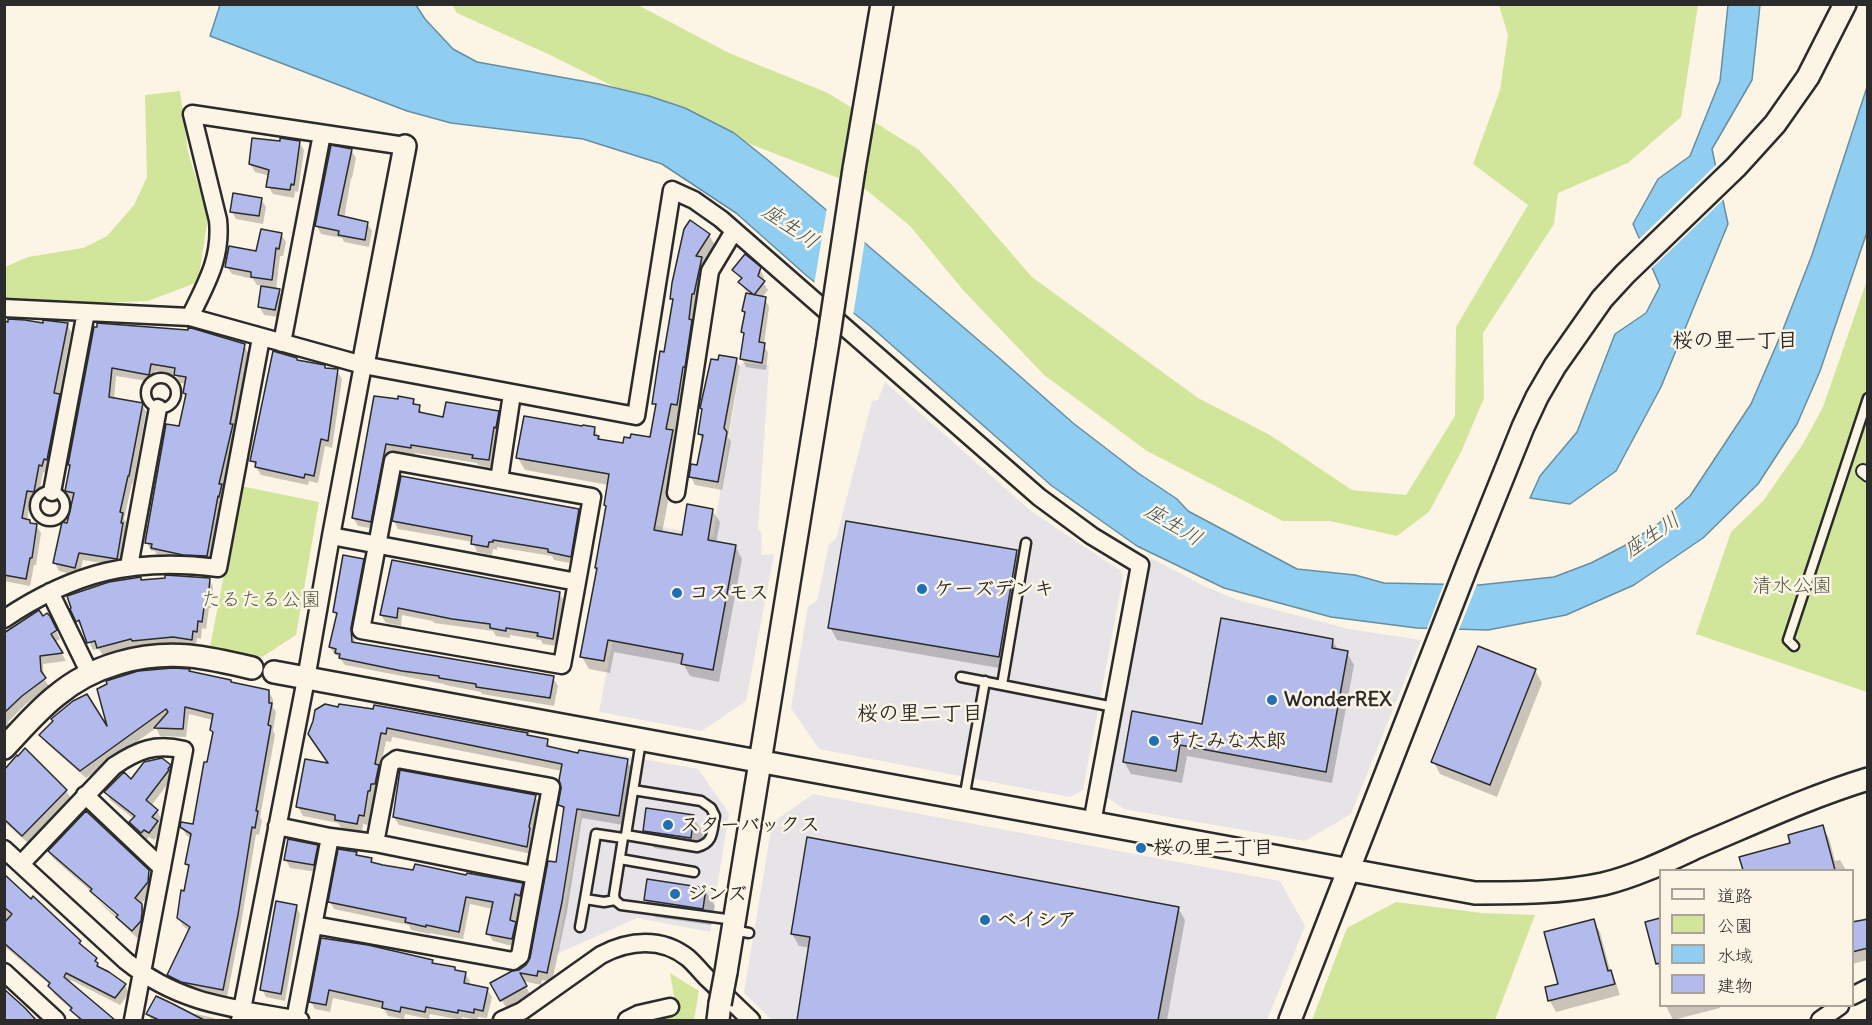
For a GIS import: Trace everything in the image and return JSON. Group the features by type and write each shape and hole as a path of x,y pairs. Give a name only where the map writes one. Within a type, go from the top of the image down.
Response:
{"street":[{"path":"719,1012 726,972 739,928 760,762 882,4"},
{"path":"1290,1020 1523,427 1555,366 1602,299 1736,167 1775,124 1808,77 1845,4"},
{"path":"190,317 210,274 218,251 220,236 192,114 405,146 241,1015"},
{"path":"282,343 322,134"},
{"path":"4,308 190,317 363,365 636,416 672,190 694,200 734,231 1039,497 1092,536 1140,565 1092,823"},
{"path":"676,493 710,271 734,231"},
{"path":"52,492 87,312"},
{"path":"4,619 27,604 72,582 129,566 177,565 218,568 261,338"},
{"path":"499,480 512,394"},
{"path":"129,566 158,408"},
{"path":"393,461 592,497 562,665 361,630 376,543 393,461"},
{"path":"331,536 577,582"},
{"path":"50,592 90,674"},
{"path":"4,748 52,699 90,674 120,663 150,656 188,656 1475,893 1528,892 1593,885 1648,869 1802,802 1868,779"},
{"path":"21,864 114,766 144,750 159,747 184,750 133,1020"},
{"path":"314,925 513,961 520,956 550,787 397,759 390,764 375,843"},
{"path":"85,795 162,868"},
{"path":"277,826 534,875"},
{"path":"4,849 142,974 162,986 181,995 218,1005 241,1015 298,1020 330,837"},
{"path":"502,1020 522,1011 608,952 628,944 644,942 674,949 688,958 751,1020"},
{"path":"4,972 56,1020"},
{"path":"1854,995 1868,988"},
{"path":"627,1020 639,1014 670,1007"},
{"path":"1821,1020 1837,1007"}],"lane":[{"path":"1794,646 1788,640 1868,398"},
{"path":"1002,685 1026,543"},
{"path":"961,677 1114,707"},
{"path":"964,799 985,681"},
{"path":"615,900 641,740"},
{"path":"580,927 596,834 697,847 710,842 716,816 711,808 701,801 633,790"},
{"path":"620,860 694,872"},
{"path":"585,899 604,902 615,900 621,904 739,928"}],"shaded area":[{"path":"741,363 769,365 758,529 762,534 761,555 774,554 746,701 702,731 599,712 636,522 713,537"},
{"path":"885,382 1031,511 1121,571 1123,577 1083,790 1070,797 819,749 791,708 808,606 817,601 829,544 836,539 872,401 878,400"},
{"path":"1151,558 1206,587 1238,600 1349,629 1421,640 1351,814 1305,841 1124,809 1107,797"},
{"path":"592,750 698,769 729,813 710,932 637,918 557,954"},
{"path":"813,794 1280,881 1305,926 1267,1020 772,1020 744,993 772,823"}],"green space":[{"path":"452,5 638,5 729,53 828,93 919,150 1032,277 1198,398 1270,435 1352,490 1406,495 1455,416 1456,327 1528,205 1473,164 1500,90 1508,35 1499,5 1698,5 1681,117 1628,163 1558,193 1554,224 1483,333 1484,398 1461,452 1429,512 1397,536 1330,521 1283,521 1147,451 1044,375 963,290 910,226 864,188 657,108 548,54 457,13"},
{"path":"180,91 188,152 208,217 198,282 148,301 69,304 5,302 5,267 28,257 83,248 107,236 134,205 147,177 145,95"},
{"name":"清水公園","path":"1867,280 1867,692 1696,634 1731,532 1763,501 1803,444 1823,407"},
{"name":"たるたる公園","path":"241,486 319,502 296,635 262,657 210,647"},
{"path":"1396,902 1482,913 1535,915 1495,1020 1312,1020 1347,928"},
{"path":"670,973 699,991 694,1020 667,1020 666,1017 677,1013"}],"water":[{"name":"座生川","path":"220,5 416,5 425,19 453,49 477,62 599,84 649,96 685,108 734,133 769,161 1073,423 1138,473 1177,499 1188,511 1297,569 1355,575 1384,583 1479,585 1554,577 1591,563 1624,546 1658,524 1690,496 1751,404 1812,255 1867,87 1867,232 1820,371 1797,424 1758,484 1703,538 1634,585 1566,615 1488,630 1417,628 1331,617 1224,588 1137,546 1052,486 870,326 807,276 736,213 662,164 583,139 451,123 407,111 210,36"},
{"path":"1728,5 1760,5 1752,80 1712,149 1728,224 1661,387 1616,471 1570,504 1530,498 1540,476 1577,432 1615,334 1646,313 1660,286 1633,224 1658,179 1690,156 1720,81"}],"pier":[{"path":"1718,163 1725,198 1650,270 1637,241"},
{"path":"827,207 865,240 853,316 814,285"},
{"path":"1445,581 1478,582 1458,632 1426,631"}],"building":[{"path":"252,138 300,141 294,185 291,184 290,190 266,187 269,170 249,164"},
{"path":"331,145 352,149 338,215 368,222 365,240 338,235 339,231 315,226"},
{"path":"233,193 262,198 259,216 230,212"},
{"path":"690,220 710,234 696,256 702,257 694,294 692,294 689,319 692,320 685,367 683,367 677,405 671,404 666,429 673,430 654,530 682,535 687,504 713,509 708,540 736,545 713,670 681,664 683,654 608,640 604,661 580,657 597,568 595,568 609,474 516,458 524,416 595,427 594,435 599,436 598,439 623,443 624,437 630,438 631,434 650,437 656,404 652,404 660,351 664,352 673,299 670,299 672,283 684,229"},
{"path":"261,229 282,233 279,249 276,248 272,280 251,277 251,272 225,267 229,246 256,251"},
{"path":"745,254 761,267 758,276 765,281 754,295 738,282 742,278 732,270"},
{"path":"261,286 280,289 275,310 258,307"},
{"path":"746,293 766,297 759,342 765,343 762,363 740,359 744,333 741,332 745,312 742,311"},
{"path":"8,319 68,323 54,393 60,394 47,460 44,459 42,466 39,465 34,492 27,491 22,518 37,524 26,579 4,575 4,321 8,322"},
{"path":"97,323 188,330 188,327 245,344 230,424 233,424 219,484 222,484 207,556 183,555 151,548 152,544 145,543 166,424 179,426 186,394 183,393 186,377 174,375 175,368 151,364 149,375 112,368 109,397 143,403 120,512 123,513 121,523 123,523 117,559 79,553 75,568 53,563 62,522 67,523 74,493 65,491 70,465 68,465 94,327 97,327"},
{"path":"273,351 297,358 297,360 325,365 325,368 338,369 328,441 321,439 314,476 305,474 304,478 255,467 256,462 250,461"},
{"path":"719,355 737,358 724,428 727,432 718,482 689,477 691,464 697,465 703,435 698,434 702,409 700,408 711,359 718,360"},
{"path":"374,396 414,399 413,404 420,405 419,412 443,417 446,402 499,411 489,460 472,458 473,455 411,445 411,448 386,444 371,522 352,518"},
{"path":"401,476 579,509 571,557 548,552 548,549 493,540 489,542 488,547 471,544 472,536 392,521"},
{"name":"ケーズデンキ","path":"846,521 1017,550 999,657 828,628"},
{"path":"343,555 364,559 351,628 352,642 554,676 550,698 476,687 476,684 439,678 439,676 339,658 340,654 335,653 336,649 329,647 337,613 333,612"},
{"path":"392,560 560,592 553,639 537,636 538,633 506,628 506,631 490,628 490,624 398,608 397,618 380,615"},
{"path":"165,575 210,578 208,601 205,600 202,622 198,621 197,632 193,631 192,640 173,637 132,641 131,639 97,648 95,641 87,643 79,620 76,622 70,609 67,596 109,582 141,577 141,580 165,578"},
{"path":"39,610 43,616 47,613 50,616 57,630 51,634 63,653 40,656 41,671 46,678 4,713 4,633"},
{"name":"WonderREX","path":"1221,618 1333,639 1332,648 1348,651 1326,772 1180,745 1176,771 1123,762 1132,711 1202,724"},
{"path":"1478,646 1536,669 1490,785 1431,762"},
{"path":"190,669 189,671 269,690 269,703 272,703 268,725 271,726 256,811 258,811 255,828 252,827 223,990 181,982 167,975 190,927 177,918 181,890 184,891 189,865 185,864 191,834 180,827 181,822 193,824 204,762 207,762 213,732 210,730 213,714 185,707 183,729 154,728 168,712 166,709 80,771 39,735 53,721 51,719 73,701 87,694 107,726 97,689 107,684 106,681 138,671"},
{"path":"325,704 373,709 374,705 528,733 527,735 548,739 547,746 578,753 579,750 628,759 619,816 577,809 562,902 547,973 538,971 537,976 520,973 527,986 500,1001 490,983 512,971 519,970 530,958 548,861 556,862 564,807 558,805 562,764 387,728 386,734 381,733 375,764 379,765 375,784 371,784 370,791 368,791 364,816 359,815 357,824 335,820 335,815 296,807 305,759 328,763 308,734 315,710"},
{"path":"25,748 67,790 22,836 4,819 4,770"},
{"path":"162,758 171,765 146,800 158,810 152,817 158,821 149,833 144,830 141,833 129,822 135,816 104,792 124,772 131,779 144,762"},
{"path":"400,770 536,795 527,847 393,817"},
{"name":"スターバックス","path":"646,808 694,815 691,838 643,831"},
{"path":"86,811 149,870 148,882 135,898 142,904 141,921 132,931 116,917 118,915 90,891 92,889 48,851"},
{"path":"1823,825 1835,869 1743,869 1739,857 1790,843 1788,835"},
{"name":"ベイシア","path":"807,837 1179,907 1158,1020 797,1020 810,937 791,934"},
{"path":"288,839 318,845 314,865 284,860"},
{"path":"338,849 357,852 356,855 372,858 371,862 383,865 413,870 415,864 466,875 467,873 523,883 520,896 515,894 510,920 516,922 512,939 486,934 493,902 466,897 459,932 426,925 426,927 405,922 406,918 328,902"},
{"path":"4,874 31,899 33,896 81,941 79,943 97,958 95,961 98,963 97,966 126,984 115,998 66,973 64,977 115,1020 82,1020 48,986 50,983 4,943 4,923 12,914 4,907"},
{"name":"ジンズ","path":"647,879 706,888 703,909 644,900"},
{"path":"276,901 297,905 281,994 260,990"},
{"path":"1659,918 1659,963 1656,964 1645,922"},
{"path":"1594,919 1608,971 1611,970 1615,984 1548,1001 1545,987 1558,984 1544,932"},
{"path":"1868,919 1868,948 1854,952 1854,922"},
{"path":"321,938 368,945 455,967 455,970 466,972 464,983 488,988 483,1011 474,1009 474,1013 458,1010 458,1013 426,1007 425,1012 401,1007 400,1012 382,1008 383,1002 329,990 326,1005 309,1002"},
{"path":"4,989 25,1008 36,1020 4,1020"},
{"path":"156,996 204,1020 159,1020 146,1014"}],"place":[{"name":"ケーズデンキ","path":"922,589"},
{"name":"コスモス","path":"677,593"},
{"name":"WonderREX","path":"1272,700"},
{"name":"すたみな太郎","path":"1154,741"},
{"name":"スターバックス","path":"668,825"},
{"name":"桜の里二丁目","path":"1141,848"},
{"name":"ジンズ","path":"675,894"},
{"name":"ベイシア","path":"985,920"}],"district":[{"name":"桜の里一丁目","path":"1735,341"},
{"name":"桜の里二丁目","path":"920,714"}]}
